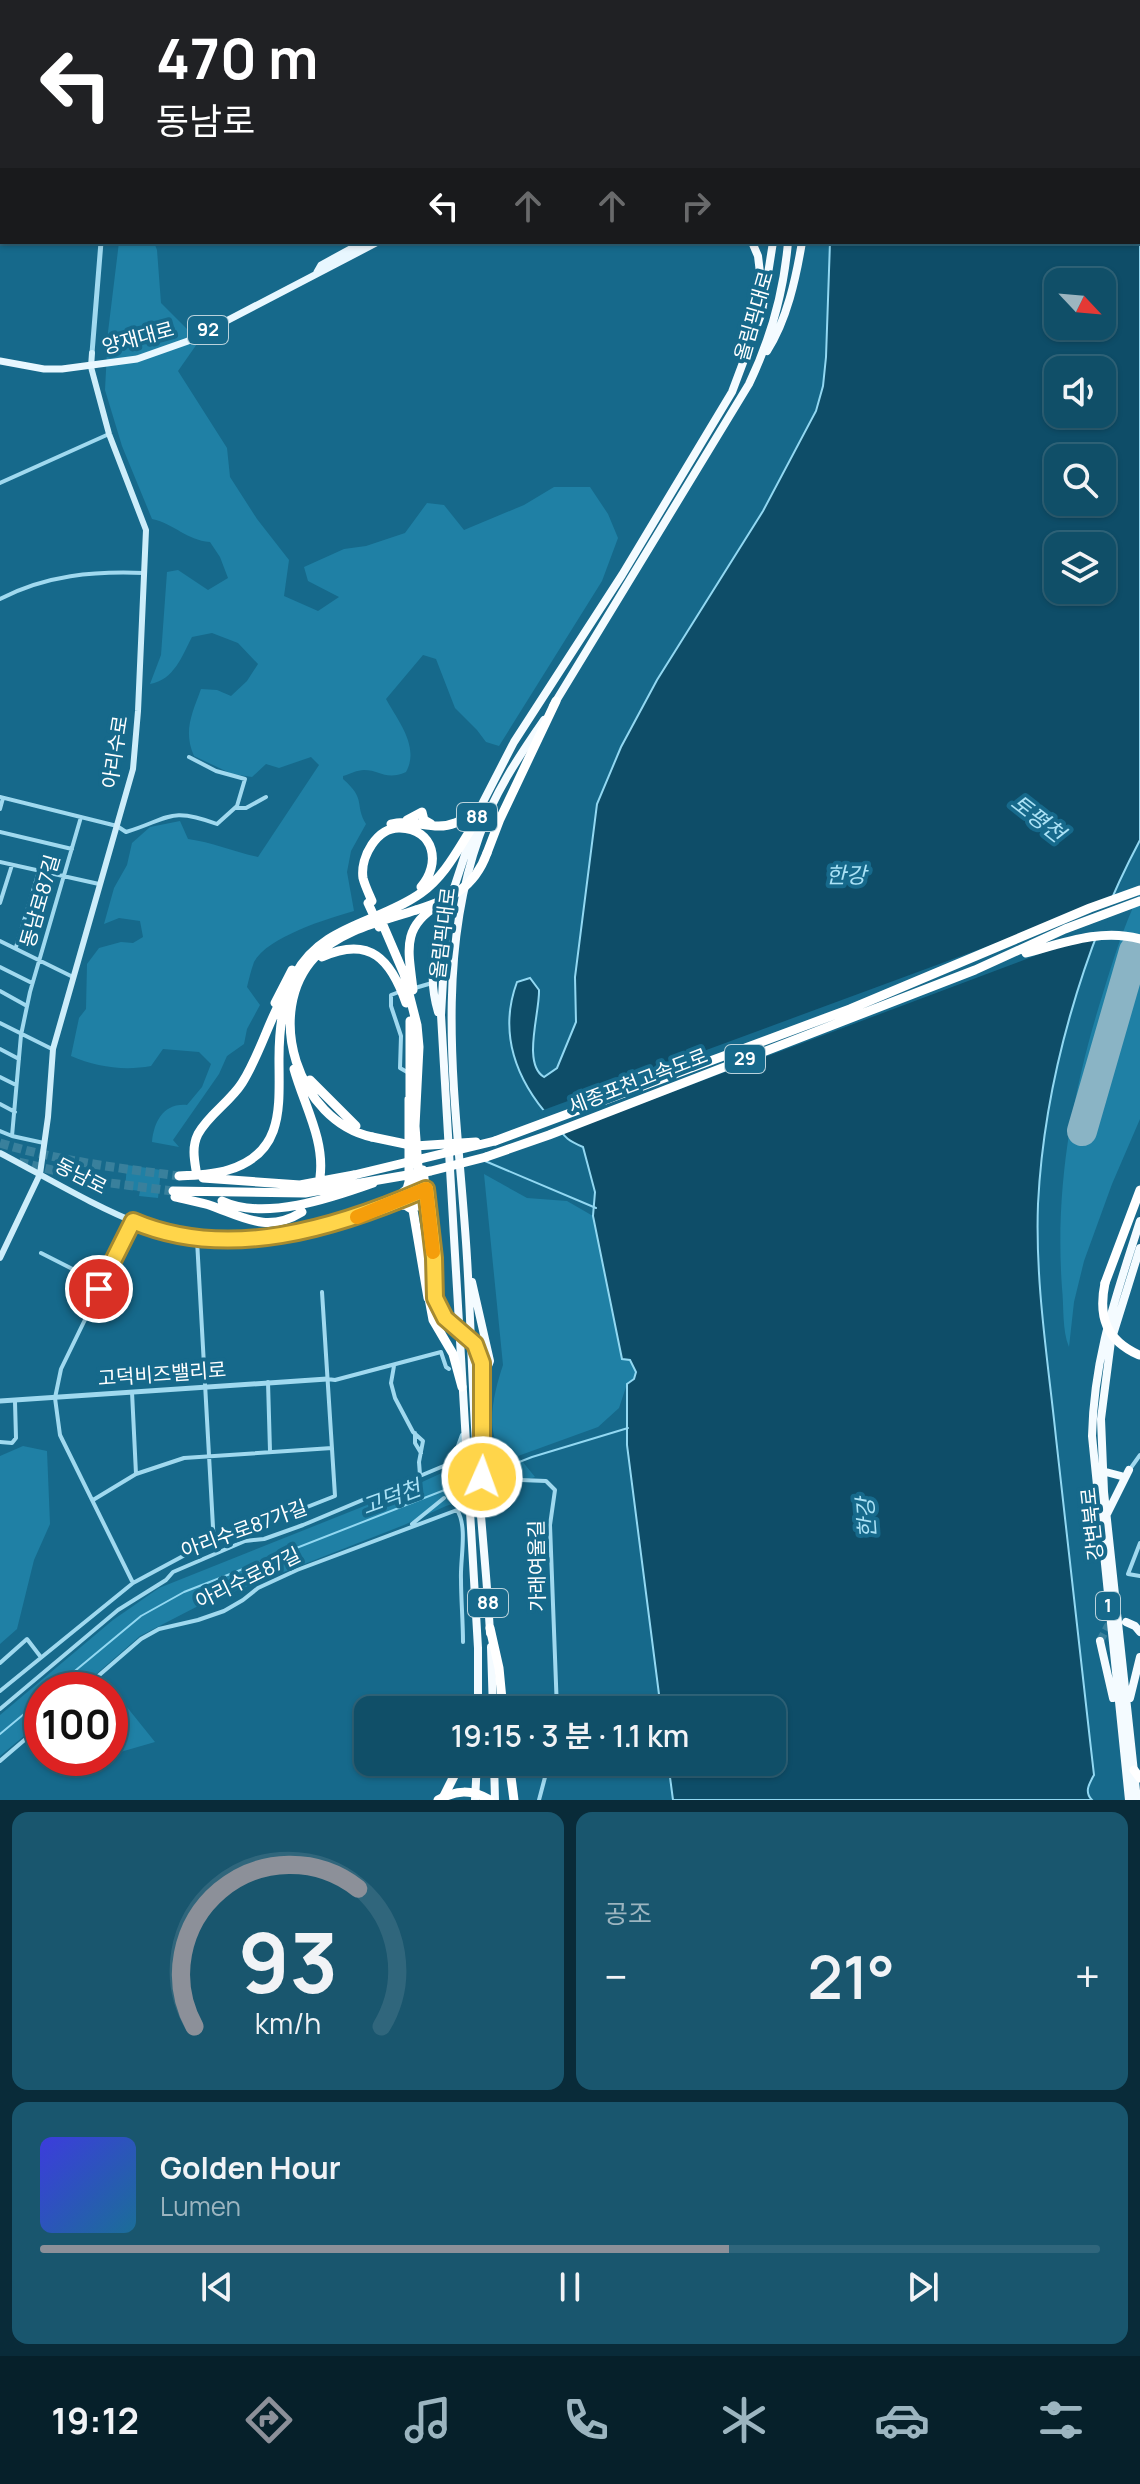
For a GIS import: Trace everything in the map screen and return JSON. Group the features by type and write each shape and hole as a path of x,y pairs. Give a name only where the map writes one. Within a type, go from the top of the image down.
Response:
{"highway":[{"path":"742,369 760,273 753,244"},
{"name":"올림픽대로","path":"477,1696 478,1648 442,1023 442,972 453,891 481,806 514,742 622,575 732,392 762,312 773,244"},
{"name":"올림픽대로","path":"480,1459 451,1012 457,927 466,881 479,835 520,755 732,414 759,363 779,294 788,244"},
{"path":"759,363 782,321 802,244"},
{"path":"247,1075 250,1057 284,982 294,968 356,931 418,913 446,900 469,884 483,866 500,819 556,701"},
{"path":"417,1025 404,974 359,879 363,852 375,833 385,826 403,821 438,826 458,822 481,806"},
{"path":"196,1170 193,1150 197,1137 205,1123 226,1104 247,1075 293,978 345,928 404,902 435,881 473,826"},
{"path":"370,902 363,878 367,853 384,832 400,828 419,834 427,841 434,859 430,876 404,902"},
{"path":"996,947 1140,883"},
{"name":"세종포천고속도로","path":"293,978 282,1021 280,1111 273,1134 257,1154 234,1168 179,1176 300,1185 355,1183 495,1141 771,1040 1140,890"},
{"name":"세종포천고속도로","path":"302,1212 287,1219 259,1222 239,1218 174,1194 305,1193 455,1165 537,1139 1003,958 1065,929 1140,901"},
{"path":"386,1207 407,1189 409,1182 417,1025 409,947 418,913"},
{"path":"381,926 400,975 411,1031 417,1181 433,1320 453,1354 462,1387"},
{"path":"442,1023 432,983 436,952 446,928"},
{"path":"1003,958 1100,936 1126,935 1140,939"},
{"path":"320,1177 318,1142 294,1069 290,1040 290,1006 309,960 348,949 363,949 376,954 395,974 406,1003"},
{"path":"290,1040 299,1069 312,1094 340,1123 357,1134 415,1146 495,1141"},
{"path":"412,1080 434,1258 431,1298"},
{"path":"222,1201 241,1208 300,1205 355,1183"},
{"path":"1140,1190 1105,1283 1102,1308 1106,1324 1122,1346 1140,1355"},
{"path":"386,1207 405,1205 413,1210 431,1298 445,1318 475,1344 479,1352 483,1388 481,1496"},
{"name":"1","path":"1129,1800 1100,1478 1092,1436 1095,1376 1111,1309 1140,1221"},
{"name":"강변북로","path":"1137,1800 1137,1774 1100,1478 1101,1419 1107,1363 1140,1248"},
{"path":"467,1258 490,1359 490,1364 483,1366"},
{"path":"1100,1478 1125,1473"},
{"path":"1106,1514 1125,1473"},
{"name":"88","path":"481,1496 492,1696"},
{"path":"1126,1622 1140,1632"},
{"path":"490,1628 502,1696"},
{"path":"1100,1641 1121,1730"},
{"path":"1128,1702 1140,1657"},
{"path":"439,1800 453,1776"},
{"path":"475,1800 476,1776"},
{"path":"439,1800 456,1792 467,1791 493,1800 494,1776"},
{"path":"511,1776 514,1800"}],"main road":[{"name":"양재대로","path":"317,272 321,265 359,244"},
{"name":"양재대로","path":"0,361 44,369 91,367 137,359 178,345 374,244"},
{"name":"아리수로","path":"0,1258 40,1174 53,1049 133,769 146,530 109,434 91,367 92,353"},
{"name":"동남로","path":"0,1153 133,1221 197,1240 290,1234 332,1225 386,1207 426,1189"}],"street":[{"name":"아리수로","path":"92,353 101,244"},
{"path":"0,483 109,434"},
{"path":"0,599 55,578 87,572 144,573"},
{"path":"0,809 2,798 117,826 126,832 176,813 194,815 217,824 235,808 245,779 216,771 189,757"},
{"path":"235,808 246,808 266,797"},
{"name":"동남로87길","path":"12,1136 21,1035 27,1006 81,817"},
{"path":"0,832 72,849"},
{"path":"0,862 99,884"},
{"path":"0,903 12,865"},
{"path":"16,947 39,871"},
{"path":"0,941 73,977"},
{"path":"0,967 32,983"},
{"path":"412,1080 400,1068 399,1028 391,995 432,983"},
{"path":"0,991 27,1006"},
{"path":"0,1023 53,1049"},
{"path":"0,1049 19,1059"},
{"path":"0,1077 16,1085"},
{"path":"0,1104 15,1112"},
{"path":"0,1131 44,1143"},
{"path":"133,1221 61,1369 55,1398 60,1435 133,1583"},
{"path":"197,1240 214,1545"},
{"path":"41,1253 102,1284"},
{"path":"0,1691 133,1583 185,1555 335,1496 322,1292"},
{"path":"327,1379 335,1380 441,1352 449,1369"},
{"path":"394,1366 391,1389 415,1433 423,1439 418,1466 420,1476"},
{"name":"고덕비즈밸리로","path":"0,1401 327,1379"},
{"path":"268,1382 270,1451"},
{"path":"132,1392 136,1474"},
{"path":"0,1442 12,1443 16,1438 15,1402"},
{"name":"아리수로87가길","path":"0,1709 98,1626 183,1566 245,1541 264,1539 303,1525 405,1484 452,1460 465,1429"},
{"path":"93,1500 136,1474 184,1458 332,1448"},
{"path":"1125,1473 1140,1455"},
{"name":"가래여울길","path":"491,1479 546,1481 555,1490 550,1525 556,1696"},
{"path":"410,1526 444,1498"},
{"path":"410,1526 453,1511 459,1512 463,1642"},
{"name":"아리수로87길","path":"103,1672 141,1639 159,1629 224,1611 265,1585 410,1526"},
{"path":"1140,1543 1128,1574 1140,1576"},
{"path":"0,1663 27,1639 40,1656"},
{"path":"0,1761 24,1740"},
{"path":"539,1800 545,1776"}],"shaded area":[{"path":"119,244 155,244 161,303 199,341 178,371 227,448 230,477 289,560 284,596 318,611 339,597 308,581 304,567 344,549 366,546 405,533 427,503 444,505 464,530 524,505 554,487 590,487 608,514 618,538 602,581 499,746 486,742 455,708 436,659 423,655 386,699 406,734 410,763 406,772 399,774 364,770 343,776 358,797 366,824 351,851 347,872 354,911 285,937 272,944 254,962 247,987 260,1005 247,1029 244,1044 227,1056 219,1074 173,1140 179,1147 152,1142 153,1135 161,1115 172,1107 187,1105 202,1087 211,1064 199,1052 163,1049 151,1066 131,1068 90,1063 71,1056 79,1018 86,1009 87,964 99,948 121,942 133,943 143,937 140,921 119,918 104,924 114,888 127,865 132,843 150,827 180,821 188,839 258,857 319,765 311,757 279,768 266,764 252,777 232,774 194,756 189,730 201,689 217,690 231,696 247,681 258,664 238,643 212,633 192,637 171,672 150,684 161,655 167,572 178,570 208,590 228,578 210,542 152,519 122,446 105,390 108,332"},
{"path":"1140,892 1140,1119 1084,1261 1074,1302 1069,1347 1064,1326 1060,1252 1067,1146 1080,1076 1099,1006 1122,934"},
{"path":"127,1165 161,1170 158,1198 139,1196 140,1191 125,1189"},
{"path":"484,1174 527,1198 567,1201 593,1216 622,1359 630,1360 637,1372 627,1384 619,1408 598,1427 518,1456 535,1477 446,1506 202,1604 140,1636 99,1672 51,1672 113,1620 159,1588 407,1489 498,1447 492,1417 503,1365"},
{"path":"23,1446 47,1451 50,1524 34,1560 17,1629 0,1644 0,1456"},
{"path":"24,1695 24,1736 0,1756 0,1715"},
{"path":"128,1708 155,1742 128,1750"}],"water":[{"name":"한강","path":"830,244 1140,244 1140,840 1101,925 1070,1016 1048,1111 1038,1204 1038,1263 1043,1321 1094,1775 1088,1791 1092,1800 673,1800 670,1776 786,1776 786,1696 659,1696 627,1445 627,1384 634,1379 636,1372 630,1360 622,1359 593,1216 595,1192 583,1147 564,1135 528,1088 510,1037 509,1019 517,982 530,978 539,990 534,1061 544,1077 557,1068 576,1022 575,977 597,804 621,747 657,680 763,511 816,411 823,386"}],"pier":[{"path":"1119,895 1100,938 1045,952 558,1135 538,1112 1094,907"}],"waterway":[{"path":"485,1161 596,1208"},
{"name":"고덕천","path":"486,1475 532,1457 628,1428"},
{"name":"고덕천","path":"74,1672 141,1616 184,1592 465,1482"},
{"name":"고덕천","path":"0,1734 24,1714"}],"runway":[{"path":"1082,1131 1134,951"}],"tunnel":[{"path":"0,1143 66,1159 179,1176"},
{"path":"19,1162 102,1182 173,1191"},
{"path":"1100,1641 1108,1626 1126,1622"}],"slow traffic":[{"path":"357,1217 426,1189 433,1252"}],"route":[{"path":"99,1289 133,1221 197,1240 290,1234 332,1225 386,1207 426,1189 435,1298 439,1311 475,1344 482,1363 482,1477"}],"water label":[{"name":"토평천","path":"1038,818"}]}
